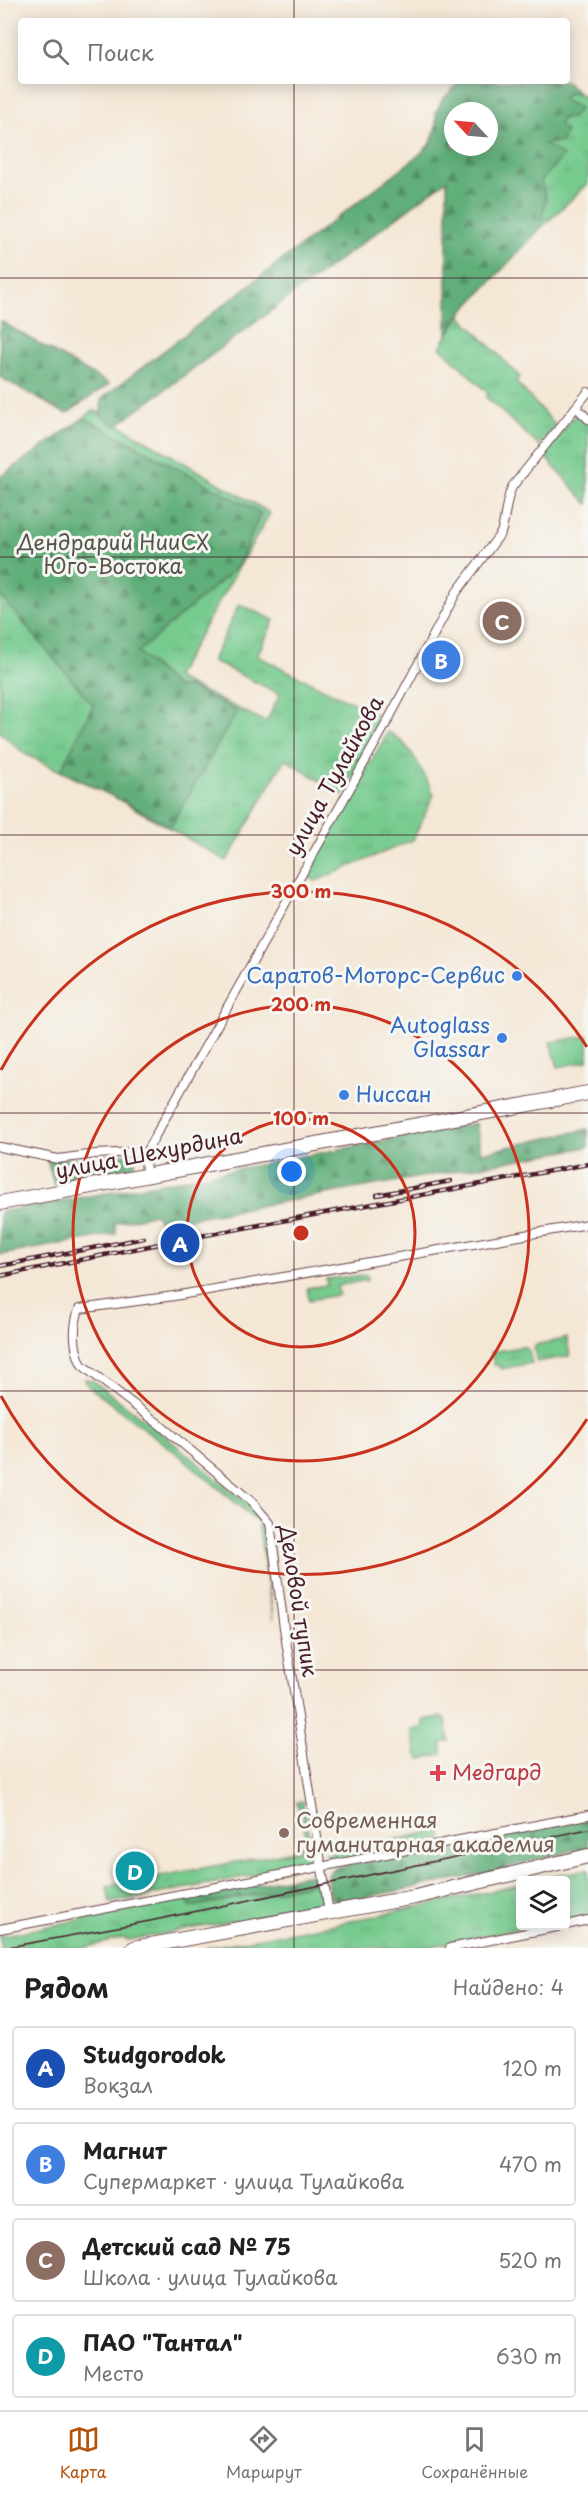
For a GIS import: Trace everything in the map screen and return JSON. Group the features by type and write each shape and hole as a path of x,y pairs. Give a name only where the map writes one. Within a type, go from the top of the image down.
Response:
{"main road":[{"name":"улица Шехурдина","path":"0,1203 588,1093"},
{"path":"134,1948 329,1914 588,1856"}],"street":[{"name":"улица Тулайкова","path":"144,1154 386,724 456,593 501,533 507,497 512,487 588,392"},
{"path":"576,407 588,419"},
{"path":"0,1147 58,1159 139,1152 144,1154 146,1176"},
{"name":"Деловой тупик","path":"329,1914 320,1867 270,1523 244,1495 159,1424 82,1365 75,1345 75,1319 79,1309 174,1296 588,1224"},
{"path":"0,1929 588,1815"},
{"path":"570,1924 588,1920"},
{"path":"450,1948 539,1930"}],"green space":[{"path":"458,84 569,84 578,93 566,94 563,100 580,108 572,118 562,118 559,126 566,131 562,142 545,144 563,156 541,181 546,199 540,229 460,315 447,335 447,180 116,426 101,415 101,399 419,155 431,143 436,126 436,112 442,100"},
{"path":"562,93 578,93 588,100 588,184 540,229 535,180 540,147 557,127"},
{"path":"460,315 520,377 516,382 556,426 539,446 486,397 488,393 440,347"},
{"path":"0,321 109,384 66,414 0,377"},
{"name":"Дендрарий НииСХ Юго-Востока","path":"94,410 270,513 175,678 266,722 280,694 212,661 239,604 274,620 257,656 384,718 343,795 285,759 227,861 116,798 25,754 0,732 0,480"},
{"path":"575,415 581,416 588,424 588,504 544,456"},
{"name":"Дендрарий НииСХ Юго-Востока","path":"84,418 261,513 238,566 138,652 176,687 189,687 237,711 171,826 61,770 93,705 0,595 0,477"},
{"path":"388,732 410,751 434,794 413,840 316,881 305,875"},
{"path":"588,1036 588,1061 558,1067 550,1042"},
{"path":"476,1123 481,1153 588,1129 588,1147 159,1224 156,1214 115,1223 116,1234 0,1255 0,1212"},
{"path":"126,1154 135,1159 131,1170 54,1185 47,1160"},
{"path":"367,1275 368,1280 337,1286 339,1295 309,1300 307,1288 327,1285 326,1279"},
{"path":"567,1338 570,1356 537,1362 534,1349 536,1345"},
{"path":"525,1347 529,1351 532,1363 501,1369 500,1366 494,1365 491,1352"},
{"path":"85,1379 92,1380 155,1428 249,1505 263,1522 273,1620 258,1522 184,1459 87,1385"},
{"path":"441,1717 446,1719 449,1741 442,1743 442,1754 421,1760 417,1756 412,1730 424,1727 423,1720"},
{"path":"303,1801 312,1851 309,1862 302,1866 110,1903 107,1886 300,1850 300,1845 307,1844 301,1808 298,1808 297,1802"},
{"path":"588,1818 588,1847 477,1875 341,1902 331,1898 327,1875 333,1868"},
{"path":"442,1830 442,1840 382,1850 380,1843"},
{"path":"374,1844 374,1853 333,1862 327,1858 326,1853"},
{"path":"588,1869 588,1916 570,1919 570,1876 556,1876"},
{"path":"311,1874 316,1877 318,1883 190,1907 186,1898"},
{"path":"318,1883 320,1899 318,1905 313,1907 129,1940 123,1938 84,1948 0,1948 0,1936 186,1898 191,1907"},
{"path":"516,1886 516,1930 422,1948 206,1948 331,1925"}],"tram line":[{"path":"3,1948 150,1921 588,1829"}],"railway":[{"path":"0,1276 179,1240 588,1164"},
{"path":"377,1195 451,1181"},
{"path":"0,1266 144,1238"}],"place":[{"name":"Детский сад № 75","path":"502,621"},
{"name":"Магнит","path":"441,660"},
{"name":"Саратов-Моторс-Сервис","path":"517,976"},
{"name":"Autoglass Glassar","path":"502,1038"},
{"name":"Ниссан","path":"344,1095"},
{"name":"Studgorodok","path":"180,1243"},
{"name":"Медгард","path":"438,1773"},
{"name":"Современная гуманитарная академия","path":"284,1833"},
{"name":"ПАО \"Тантал\"","path":"135,1871"}]}
